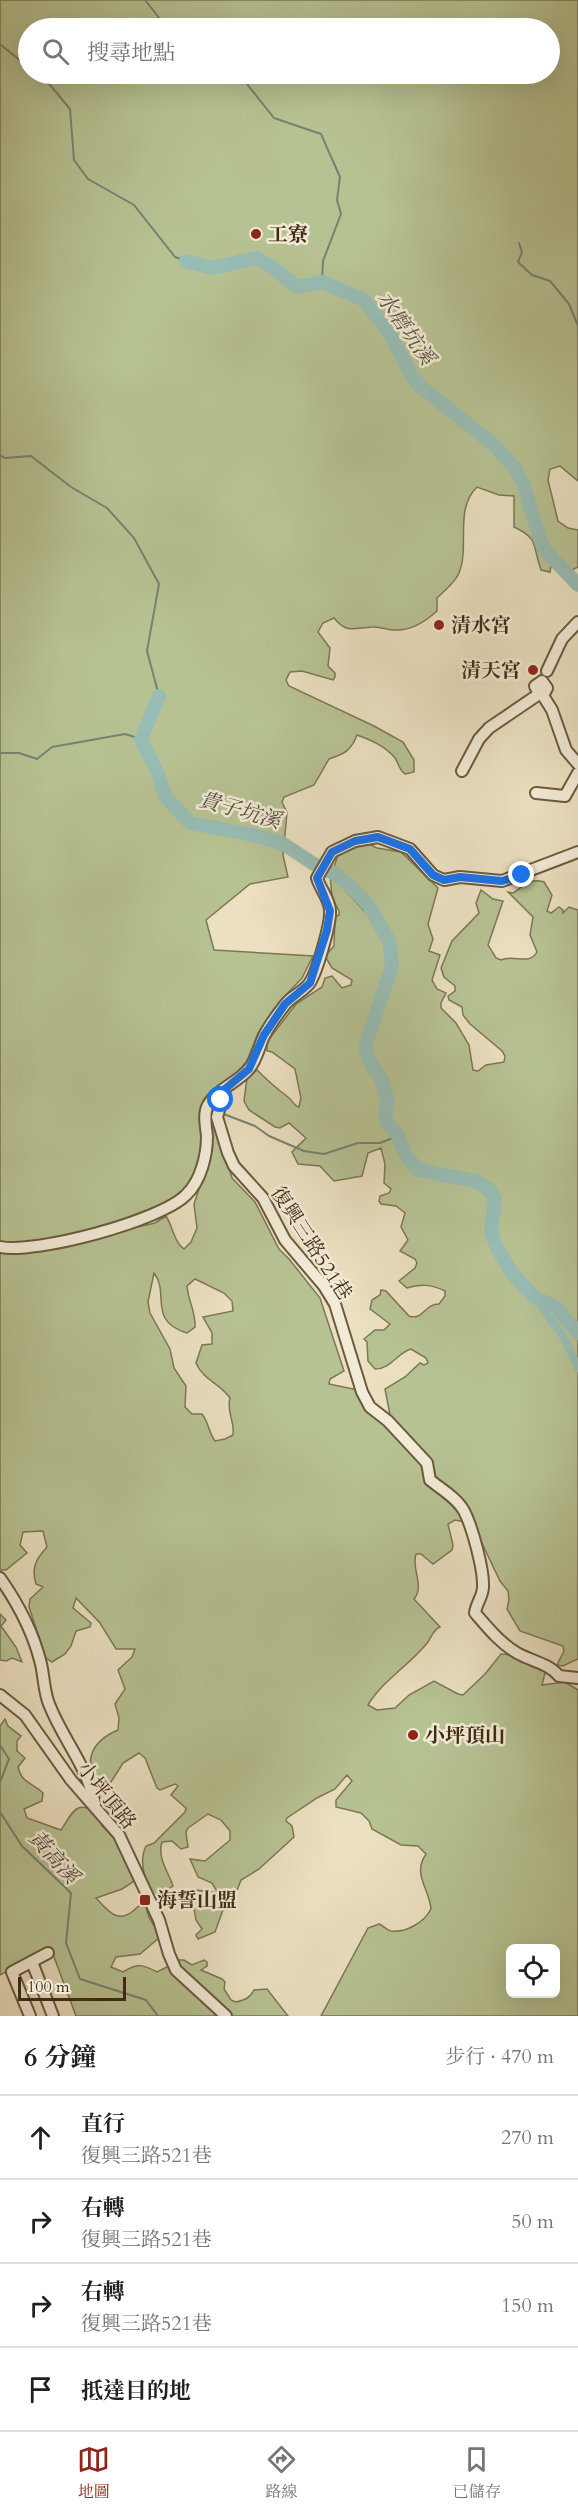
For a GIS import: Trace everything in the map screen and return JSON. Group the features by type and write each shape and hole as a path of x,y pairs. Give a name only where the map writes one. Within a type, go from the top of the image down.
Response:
{"street":[{"path":"547,671 562,639 578,622"},
{"path":"462,771 479,739 489,728 540,694 552,710 566,750 578,764"},
{"path":"536,793 565,796 578,773"},
{"path":"0,1247 9,1249 59,1242 121,1226 165,1209 186,1196 194,1186 206,1150 207,1107 216,1094 249,1069 264,1035 285,1004 310,983 327,930 330,911 318,884 318,873 332,852 355,841 378,837 410,849 433,875 444,880 460,877 502,881 578,852"},
{"name":"復興三路521巷","path":"225,1089 217,1117 228,1153 234,1166 263,1198 285,1240 324,1286 334,1304 362,1392 370,1407 388,1421 427,1463 430,1480 464,1510 476,1545 482,1579 483,1589 475,1607 475,1614 502,1642 517,1653 552,1668 559,1676 578,1678"},
{"path":"0,1578 30,1627 41,1664 48,1702 62,1733 80,1760 96,1807"},
{"name":"小坪頂路","path":"0,1695 25,1715 71,1780 119,1835 129,1852 159,1920 176,1970 226,2016"},
{"path":"30,2016 12,1972 48,1953"},
{"path":"32,1962 53,2016"}],"green space":[{"path":"0,0 578,0 578,481 560,466 550,469 548,480 558,521 568,528 578,530 578,567 570,571 553,555 550,572 541,570 532,540 514,527 514,496 499,495 477,487 466,506 462,563 459,573 437,598 437,611 418,625 401,630 375,627 347,628 334,618 323,623 318,632 330,648 328,666 335,673 335,677 333,680 302,671 290,672 286,680 289,686 403,742 414,760 414,772 405,774 387,750 357,735 346,751 329,759 314,785 284,797 282,802 287,813 283,855 288,877 250,884 206,920 214,950 313,956 302,978 285,996 258,1033 247,1061 229,1082 215,1092 200,1160 191,1185 185,1193 173,1201 125,1220 65,1236 15,1244 0,1244"},
{"path":"367,843 377,848 401,852 438,888 428,924 433,939 429,951 440,955 432,980 437,989 446,993 441,1008 456,1023 469,1045 473,1070 478,1071 486,1065 504,1062 505,1056 470,1024 463,1015 462,1007 449,1000 448,996 455,991 455,986 444,977 441,968 452,941 479,913 476,903 481,890 493,899 503,901 488,945 496,958 501,960 526,959 537,952 530,935 533,917 508,892 513,893 531,882 544,882 552,895 547,911 551,913 559,907 563,913 569,907 578,910 578,1659 563,1666 557,1665 564,1651 563,1646 520,1631 507,1609 508,1591 500,1581 477,1533 470,1523 455,1520 448,1524 452,1550 433,1564 421,1554 416,1554 415,1560 418,1589 414,1599 440,1627 434,1631 421,1650 381,1688 368,1705 377,1710 395,1708 409,1695 434,1681 463,1695 485,1674 501,1654 515,1655 544,1667 542,1685 565,1682 578,1690 578,2016 321,2016 368,1928 379,1924 391,1931 408,1929 424,1919 431,1909 421,1875 422,1861 426,1854 418,1846 401,1845 372,1829 369,1821 361,1813 336,1807 336,1800 352,1781 347,1775 335,1789 287,1818 286,1821 292,1826 294,1837 259,1869 241,1880 236,1893 227,1899 215,1932 198,1939 196,1935 202,1929 196,1920 191,1892 196,1890 218,1893 212,1883 198,1877 190,1859 205,1861 230,1840 230,1831 221,1820 208,1814 188,1828 186,1832 188,1847 181,1849 172,1841 162,1842 162,1859 173,1886 159,1910 145,1878 143,1854 146,1846 154,1843 185,1812 186,1808 171,1795 178,1786 175,1784 160,1790 157,1788 145,1758 139,1753 123,1763 111,1782 104,1785 96,1777 91,1761 92,1754 101,1740 118,1730 119,1718 115,1704 125,1689 118,1670 132,1657 135,1649 116,1649 100,1623 76,1598 73,1608 91,1623 90,1627 76,1631 71,1646 65,1654 52,1662 46,1658 29,1607 30,1599 43,1587 36,1584 34,1568 47,1547 43,1531 23,1532 20,1545 27,1553 6,1570 0,1570 0,1250 78,1241 155,1223 166,1216 178,1242 184,1249 191,1242 197,1228 194,1204 204,1174 210,1119 215,1119 232,1178 255,1202 279,1249 320,1298 344,1371 330,1379 329,1384 358,1390 391,1420 385,1389 405,1377 420,1363 424,1365 428,1363 426,1358 411,1349 381,1368 375,1369 368,1361 367,1342 364,1339 375,1330 384,1330 390,1324 370,1309 372,1300 380,1295 381,1290 386,1291 409,1316 414,1317 439,1304 445,1296 445,1291 435,1287 421,1285 407,1288 399,1281 415,1268 417,1263 415,1259 400,1251 408,1240 401,1227 405,1213 396,1206 381,1204 379,1201 380,1196 389,1193 391,1189 384,1183 385,1164 381,1148 368,1153 362,1176 334,1181 320,1166 298,1164 292,1152 306,1138 289,1123 280,1128 275,1127 249,1110 244,1101 247,1078 257,1070 299,1107 301,1098 295,1069 272,1052 267,1051 267,1042 296,1004 322,987 325,978 332,976 342,988 351,985 352,980 332,968 325,956 334,946 335,917 339,915 332,898 330,873 376,924 368,908 333,870 338,855","holes":["154,1273 158,1281 163,1314 175,1328 187,1333 195,1327 187,1286 195,1279 224,1293 232,1301 233,1311 203,1317 212,1333 212,1344 202,1345 196,1363 203,1374 230,1398 233,1435 225,1439 215,1441 202,1414 192,1414 185,1407 186,1386 174,1368 170,1349 150,1313 148,1302"]},
{"path":"0,1614 6,1620 1,1626 16,1647 22,1662 12,1658 6,1661 0,1660"},
{"path":"5,1719 8,1726 21,1736 17,1741 17,1751 25,1758 18,1767 22,1777 43,1793 42,1801 24,1809 27,1818 61,1830 73,1812 81,1807 100,1815 102,1826 121,1845 136,1880 122,1889 96,1898 108,1911 117,1916 127,1915 146,1903 148,1915 160,1937 140,1954 116,1957 111,1967 123,1972 140,1966 157,1972 176,1960 184,1960 192,1965 204,1960 207,1966 201,1970 225,1982 224,1989 231,2000 236,2002 249,1997 254,1990 267,1989 288,2016 76,2016 51,1949 0,1975 0,1726"}],"waterway":[{"name":"水磨坑溪","path":"145,0 159,18"},
{"path":"0,44 18,59"},
{"path":"48,84 70,109 74,160 88,179 134,205 175,257 186,261"},
{"name":"水磨坑溪","path":"247,84 274,118 321,134 340,177 337,200 341,214 323,261 322,282"},
{"path":"519,243 522,252 518,262 532,275 550,281 569,304 578,326"},
{"name":"水磨坑溪","path":"186,261 212,268 257,258 297,287 322,282 364,300 389,333 412,376 421,387 493,444 514,467 523,483 543,548 578,585"},
{"name":"貴子坑溪","path":"0,455 5,458 31,456 71,487 107,508 134,538 159,584 147,651 159,696"},
{"name":"貴子坑溪","path":"159,696 141,739 158,774 165,796 190,823 282,843 314,864 337,875 369,906 389,941 392,966 365,1046 371,1064 382,1081 388,1101 385,1114 387,1122 398,1136 405,1154 418,1170 476,1181 491,1191 495,1199 491,1232 497,1248 512,1273 534,1297 556,1307 578,1333"},
{"path":"0,753 19,753 37,759 52,747 125,734 141,739"},
{"path":"221,1113 255,1126 269,1136 304,1151 324,1154 358,1143 380,1143 398,1136"},
{"path":"534,1297 563,1336 578,1368"},
{"name":"黃高溪","path":"0,1745 9,1759 0,1782"},
{"name":"黃高溪","path":"0,1812 22,1846 71,1893 66,1943 80,1979 146,2000 158,2016"}],"place":[{"name":"工寮","path":"256,234"},
{"name":"清水宮","path":"439,625"},
{"name":"清天宮","path":"533,670"},
{"name":"小坪頂山","path":"413,1735"},
{"name":"海誓山盟","path":"145,1900"}],"route":[{"path":"221,1100 225,1089 249,1069 259,1051 264,1035 285,1004 310,983 327,930 330,911 328,901 317,878 332,852 355,841 378,837 410,849 433,875 444,880 478,877 502,881 522,875"}]}
